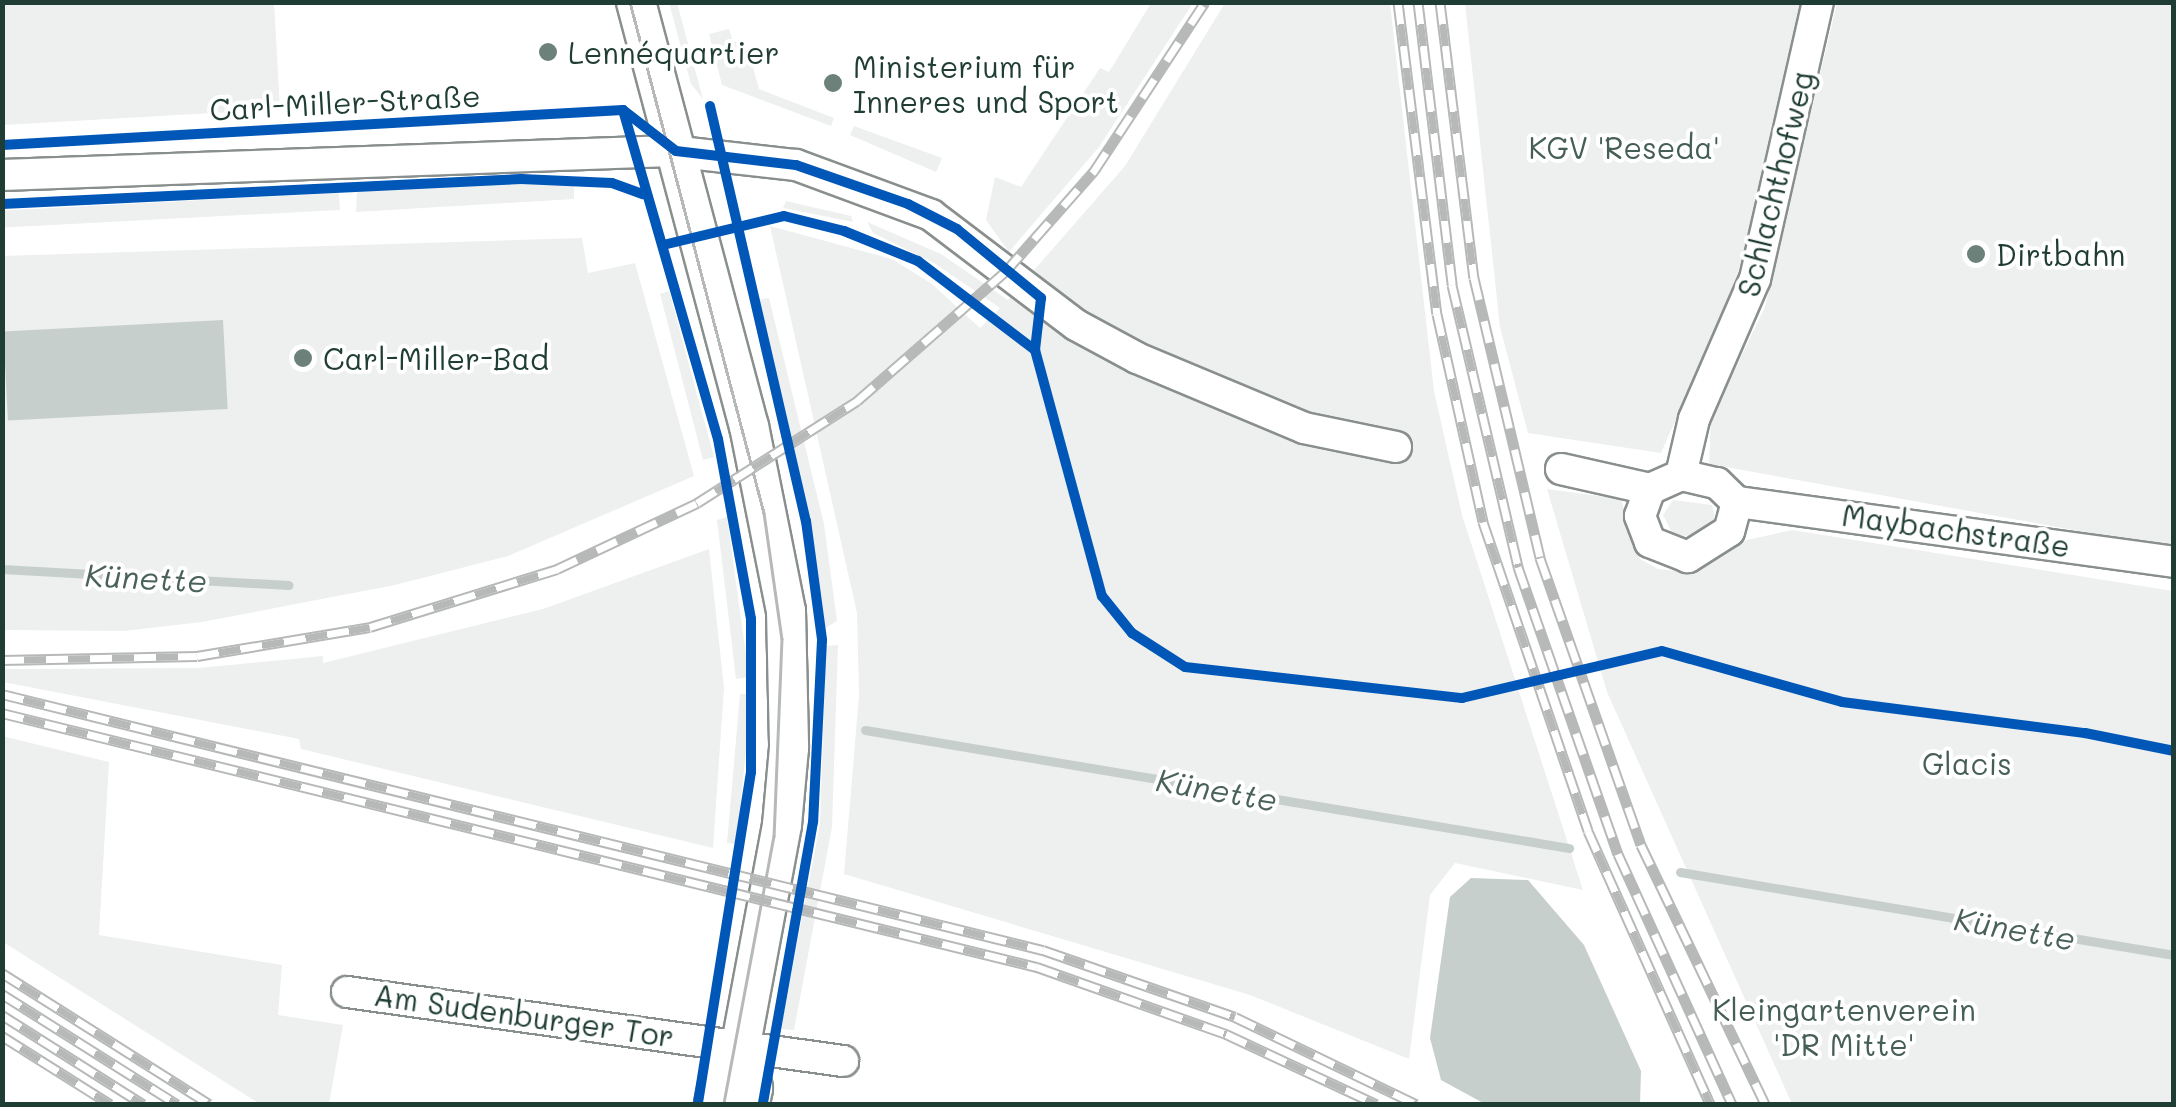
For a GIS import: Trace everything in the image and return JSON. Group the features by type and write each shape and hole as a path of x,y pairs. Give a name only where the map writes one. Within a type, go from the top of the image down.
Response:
{"main road":[{"path":"636,2 776,538 786,611 786,784 751,1046 750,1104"},
{"path":"714,1104 718,1080 751,1046"}],"street":[{"name":"Schlachthofweg","path":"1681,475 1694,419 1755,279 1818,2"},
{"name":"Carl-Miller-Straße","path":"2,175 676,151 796,165 880,192 957,230 1076,325 1138,358 1304,428 1396,447"},
{"path":"1561,469 1650,489"},
{"path":"1681,475 1650,489 1643,501 1642,530 1650,542 1674,556 1702,552 1729,531 1737,502"},
{"name":"Maybachstraße","path":"1681,475 1718,483 1737,502 2174,562"},
{"name":"Am Sudenburger Tor","path":"347,992 843,1061"}],"green space":[{"path":"2,3 274,3 280,109 3,125"},
{"path":"669,3 677,3 703,99 691,84"},
{"path":"1151,3 1193,3 1099,147 1009,252 986,220 995,177 1021,187 1100,68 1109,72"},
{"path":"1225,3 1390,3 1434,391 1462,515 1583,890 1455,863 1430,895 1409,1059 1250,995 844,874 859,695 857,613 770,226 892,259 932,284 980,328 1000,308 934,263 873,233 867,222 941,254 1008,300 1125,166"},
{"name":"KGV 'Reseda'","path":"1465,3 1803,3 1764,188 1732,291 1661,453 1528,433 1500,327"},
{"path":"1837,3 2173,3 2173,548 1709,464 1711,419 1765,307"},
{"path":"729,29 733,42 745,39 759,89 834,118 831,126 722,85 709,34"},
{"path":"854,126 942,158 936,172 850,135"},
{"path":"574,183 574,199 356,212 357,190"},
{"path":"339,193 340,210 4,228 3,211"},
{"path":"786,201 851,216 853,222 783,208"},
{"name":"Carl-Miller-Bad","path":"582,238 588,273 635,263 694,476 508,556 395,585 202,622 124,631 3,630 2,256"},
{"path":"669,291 714,457 703,460 660,294"},
{"path":"769,298 824,524 837,621 822,630 810,522 757,300"},
{"name":"Glacis","path":"1547,489 1621,499 1640,559 1658,569 1687,572 1747,540 1792,530 2173,591 2173,1104 1792,1104 1607,692"},
{"path":"1673,500 1712,505 1715,519 1689,536 1673,535 1663,515"},
{"path":"727,517 749,677 736,679 717,520"},
{"path":"709,549 724,688 713,848 301,749 299,739 3,682 3,669 199,668 323,656 323,663 543,609"},
{"path":"838,645 832,827 794,1030 781,1029 820,823 826,646"},
{"path":"740,694 747,694 748,733 736,844 727,843"},
{"path":"2,736 109,762 99,935 282,965 278,1015 343,1025 329,1104 260,1104 3,942"}],"shaded area":[{"path":"223,320 228,409 8,420 3,332"},
{"path":"1471,878 1528,880 1584,945 1641,1071 1640,1104 1485,1104 1441,1080 1430,1038 1450,897"}],"waterway":[{"name":"Künette","path":"2,569 289,585"},
{"name":"Künette","path":"865,730 1569,848"},
{"name":"Künette","path":"1680,872 2174,955"}],"tram line":[{"path":"630,2 764,513 782,639 774,836 724,1104"}],"railway":[{"path":"2,660 197,656 370,627 557,569 697,503 857,401 1005,272 1094,171 1205,2"},
{"path":"1398,2 1437,314 1483,522 1588,831 1710,1104"},
{"path":"1418,2 1452,285 1518,567 1618,854 1732,1104"},
{"path":"1440,2 1474,278 1540,558 1641,845 1765,1104"},
{"path":"2,694 1043,950 1235,1017 1416,1104"},
{"path":"2,713 1037,967 1226,1034 1376,1104"},
{"path":"2,973 209,1104"},
{"path":"2,994 177,1104"},
{"path":"2,1015 143,1104"},
{"path":"2,1036 110,1104"}],"cycle path":[{"path":"710,106 806,521 822,640 813,822 763,1104"},
{"path":"623,110 718,439 751,619 751,772 698,1104"},
{"path":"2,145 623,110 676,151 796,165 908,204 957,229 1041,298 1035,350 1102,596 1132,633 1185,667 1462,698 1662,651 1842,702 2085,733 2174,751"},
{"path":"2,204 521,179 612,183 643,194"},
{"path":"663,245 784,216 844,231 918,261 1035,350"}],"place":[{"name":"Lennéquartier","path":"548,52"},
{"name":"Ministerium für Inneres und Sport","path":"833,83"},
{"name":"Dirtbahn","path":"1976,254"},
{"name":"Carl-Miller-Bad","path":"303,358"}],"park label":[{"name":"Kleingartenverein 'DR Mitte'","path":"1844,1026"}]}
